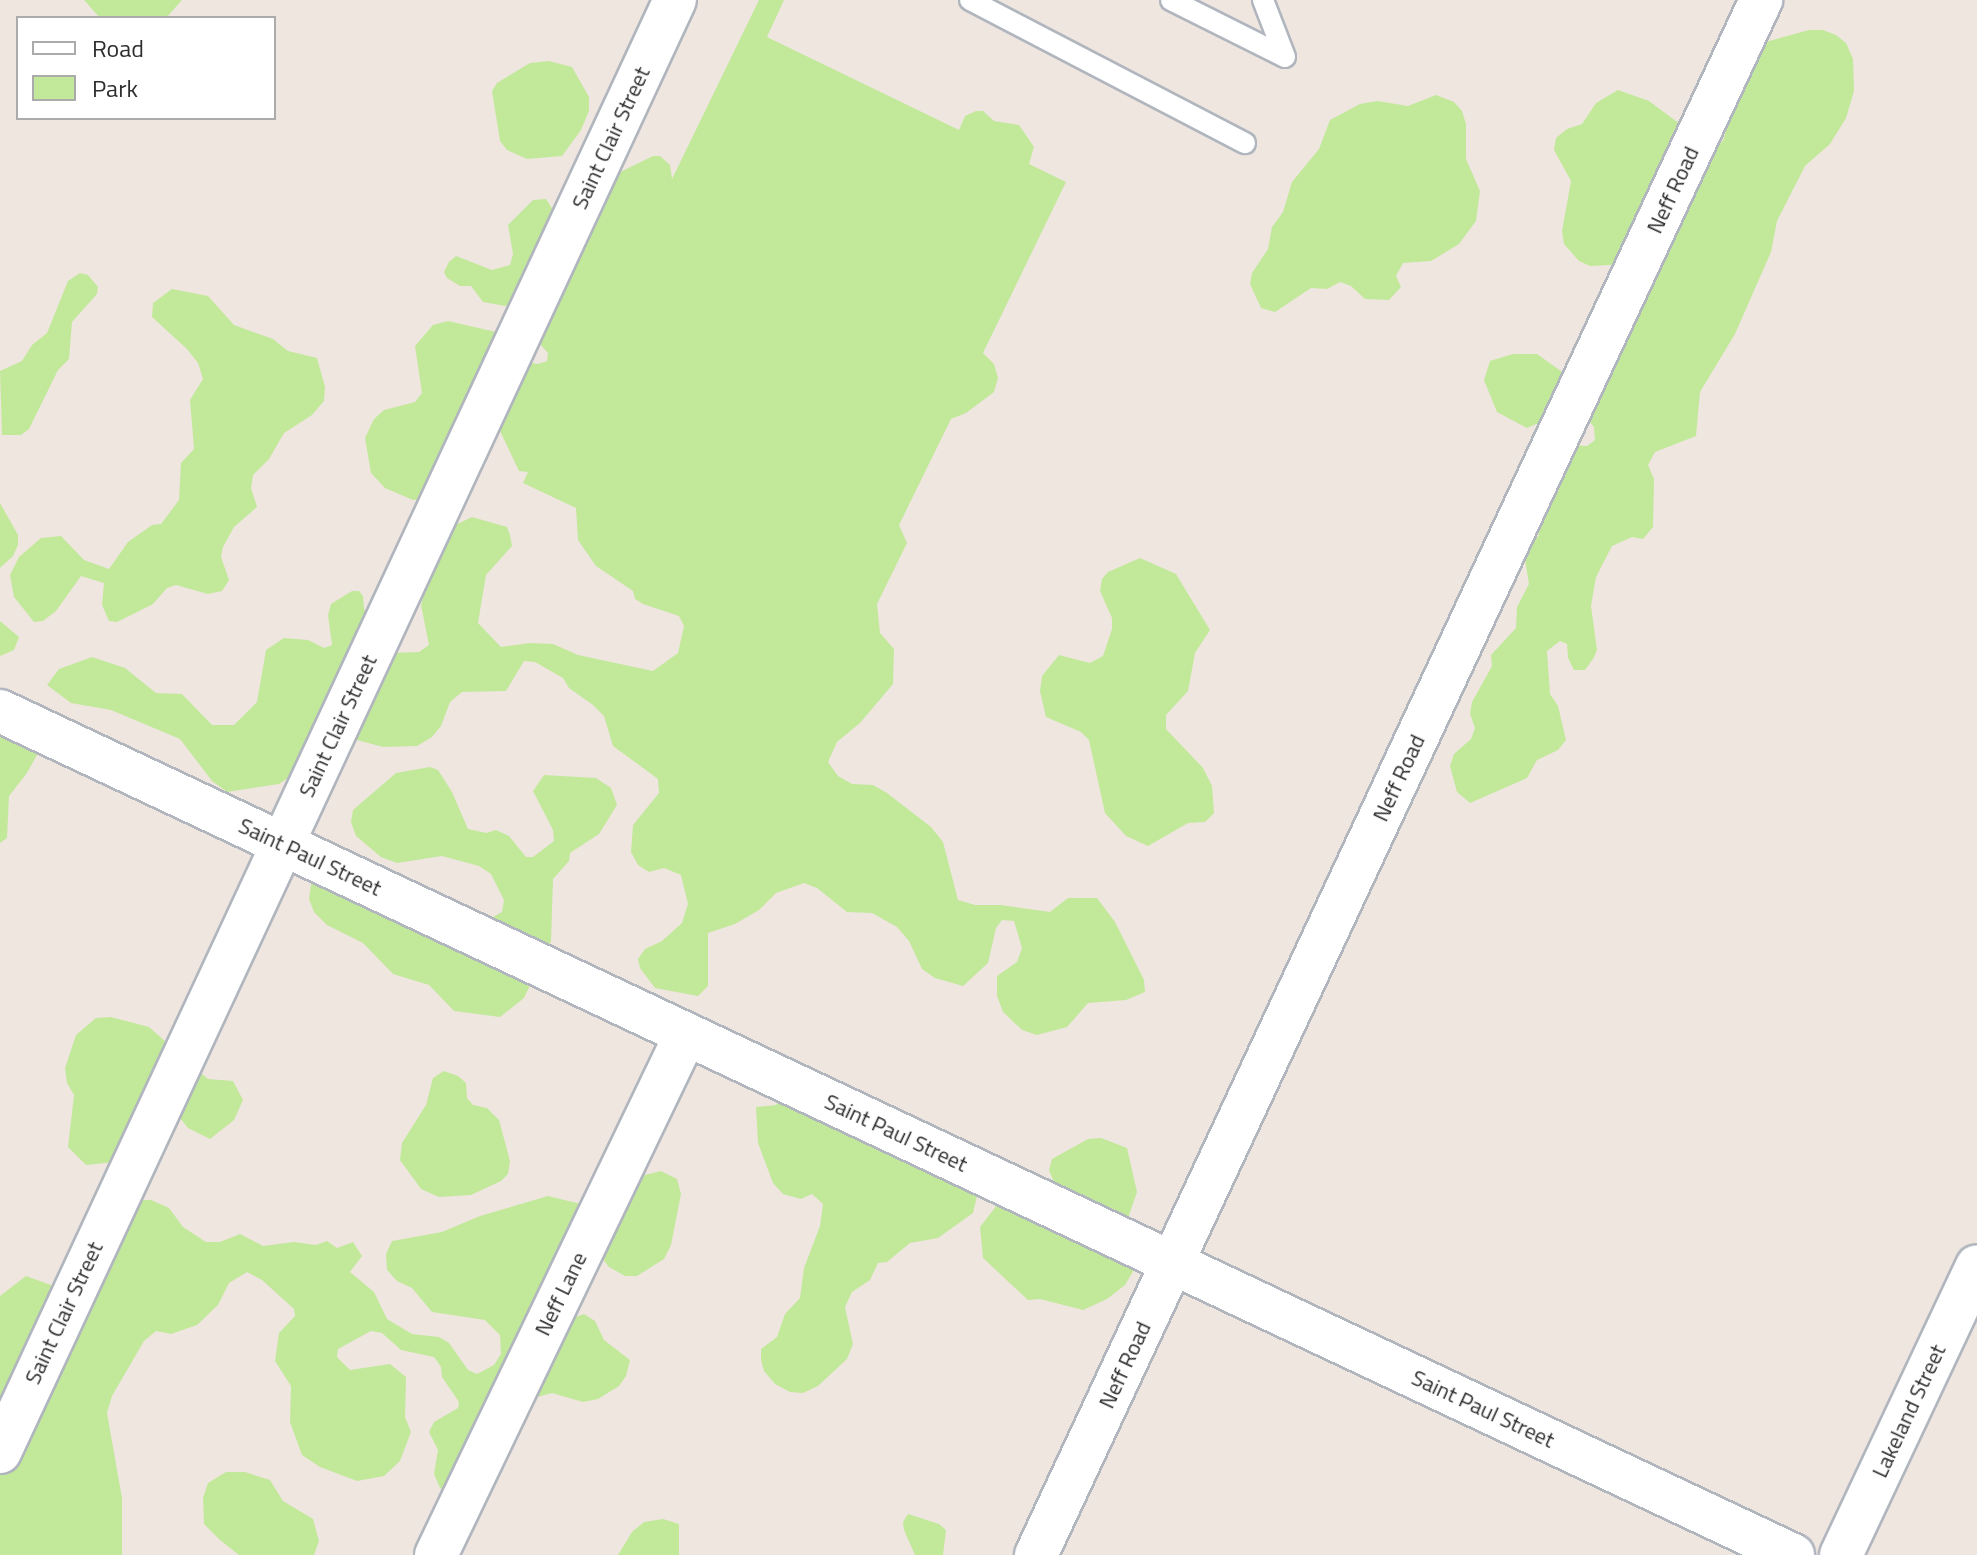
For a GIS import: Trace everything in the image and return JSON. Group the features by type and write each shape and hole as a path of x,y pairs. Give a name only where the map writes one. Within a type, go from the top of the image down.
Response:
{"street":[{"name":"Saint Clair Street","path":"0,1452 675,0"},
{"name":"Neff Road","path":"1036,1555 1761,0"},
{"name":"Saint Paul Street","path":"0,711 1793,1555"},
{"name":"Neff Lane","path":"436,1555 686,1034"},
{"name":"Lakeland Street","path":"1841,1555 1977,1266"}],"lane":[{"path":"970,0 1159,101 1245,143"},
{"path":"1171,0 1285,57 1263,0"}],"green space":[{"path":"84,0 182,0 168,16 98,16"},
{"path":"759,0 784,0 767,37 959,130 965,116 976,111 983,111 994,121 1019,125 1034,147 1029,164 1066,182 983,353 994,364 998,378 994,392 966,413 951,419 899,525 907,543 877,604 880,633 894,649 893,684 860,723 837,742 828,762 838,776 852,784 873,785 931,827 943,842 958,900 975,905 1001,905 1050,912 1068,898 1097,898 1115,922 1144,980 1145,992 1126,1000 1088,1003 1067,1027 1037,1035 1022,1030 1003,1012 997,996 997,976 1017,962 1022,948 1014,921 1002,920 996,928 988,963 963,986 935,978 922,969 909,941 897,927 872,913 847,912 817,888 804,883 776,893 759,910 735,924 708,933 708,986 698,996 655,988 640,968 638,959 645,949 662,941 682,923 688,904 681,875 664,868 649,872 638,865 631,852 633,825 659,793 658,779 613,746 604,716 593,705 569,688 563,678 535,662 524,661 506,691 462,692 450,702 441,726 432,737 417,746 383,747 346,737 279,784 227,792 212,781 180,739 111,710 71,703 47,685 59,669 92,657 125,668 156,693 182,694 212,725 234,725 257,702 266,650 284,638 308,640 324,648 332,645 328,615 331,604 352,591 359,591 363,596 364,609 391,653 419,652 429,645 421,605 429,577 453,526 472,517 507,527 510,535 512,546 486,575 478,623 501,647 553,644 578,655 653,671 678,653 684,626 679,616 643,604 635,599 633,591 596,566 578,540 576,508 523,483 528,472 519,471 500,431 484,412 432,498 413,500 385,488 371,473 365,438 374,419 384,410 415,402 422,393 415,346 433,325 448,321 496,332 506,337 521,361 538,364 547,361 548,353 528,331 522,299 505,306 483,302 471,286 460,286 447,278 444,272 449,262 456,256 492,270 510,265 513,254 508,225 533,200 546,199 557,216 612,176 653,156 660,156 670,165 672,179"},
{"path":"1809,30 1823,30 1836,35 1846,43 1853,59 1854,91 1846,118 1830,144 1805,166 1777,221 1771,252 1735,334 1700,392 1696,436 1655,452 1648,465 1654,479 1653,527 1643,539 1632,537 1612,546 1596,577 1591,606 1597,650 1593,659 1585,670 1574,670 1568,658 1567,644 1560,641 1547,651 1550,694 1558,706 1566,740 1558,750 1537,760 1527,778 1470,803 1457,792 1450,766 1454,754 1471,739 1475,728 1470,714 1472,702 1492,666 1491,655 1516,628 1517,607 1529,584 1524,554 1539,535 1535,513 1571,445 1587,446 1595,440 1594,427 1586,417 1552,417 1527,428 1497,412 1484,380 1490,361 1513,354 1537,354 1565,374 1626,264 1590,266 1579,261 1564,244 1562,231 1571,181 1554,150 1556,138 1567,129 1582,124 1596,103 1618,90 1649,101 1680,124 1699,161 1723,141 1728,123 1724,113 1755,45"},
{"path":"549,61 572,67 589,97 589,111 581,130 562,156 527,159 507,150 500,141 492,91 497,83 530,63"},
{"path":"1436,95 1454,102 1462,111 1466,124 1466,159 1480,191 1476,221 1459,244 1431,261 1403,263 1396,276 1401,287 1389,300 1365,299 1351,286 1340,282 1327,289 1311,288 1275,312 1261,308 1250,284 1252,273 1268,249 1272,227 1283,212 1292,182 1319,149 1330,120 1360,104 1377,101 1408,106"},
{"path":"80,273 88,275 98,287 97,294 72,322 69,359 58,370 29,429 21,435 2,435 0,371 22,361 32,345 47,333 68,281"},
{"path":"172,289 208,296 234,325 273,339 288,351 317,358 325,387 324,401 312,415 284,433 269,459 253,475 251,488 257,507 234,527 223,547 221,557 229,580 222,591 208,594 176,585 167,588 153,604 117,622 109,621 102,605 104,583 81,576 56,611 43,621 34,622 14,597 10,575 19,557 41,538 61,536 84,560 109,569 128,542 152,525 161,524 179,500 181,463 194,449 190,400 203,379 198,363 187,349 152,317 153,303"},
{"path":"0,503 18,535 18,545 13,556 0,568"},
{"path":"1140,558 1176,574 1210,630 1195,653 1188,691 1166,715 1166,729 1203,768 1212,786 1214,813 1205,822 1188,823 1148,846 1126,836 1105,813 1089,740 1081,732 1046,717 1040,691 1042,676 1059,655 1090,663 1103,656 1112,629 1112,618 1100,591 1102,579 1108,572"},
{"path":"0,621 19,637 14,650 0,656"},
{"path":"0,711 43,744 27,773 9,796 7,838 0,843"},
{"path":"430,767 438,770 452,792 468,829 486,833 496,830 509,836 526,857 533,857 554,841 553,830 533,791 544,775 596,778 611,788 617,805 599,834 570,853 569,861 553,879 551,941 524,998 500,1017 454,1011 429,985 393,974 363,943 327,925 314,912 309,899 311,885 322,873 429,889 491,918 502,912 504,900 491,874 479,866 442,856 397,863 381,857 356,836 351,822 353,810 396,773"},
{"path":"111,1017 149,1027 208,1079 233,1081 243,1100 234,1120 210,1139 188,1128 172,1108 115,1162 86,1165 68,1147 74,1095 67,1083 65,1068 76,1035 96,1018"},
{"path":"444,1071 466,1083 467,1098 473,1105 487,1108 499,1120 510,1161 508,1174 501,1181 471,1195 439,1197 421,1189 400,1160 402,1143 426,1105 433,1078"},
{"path":"794,1082 978,1192 973,1213 938,1238 910,1243 887,1262 878,1263 870,1280 852,1292 845,1307 853,1344 847,1359 818,1386 803,1393 790,1392 775,1384 764,1371 761,1360 761,1349 777,1337 785,1314 800,1298 804,1268 820,1226 823,1204 812,1194 801,1199 783,1194 773,1183 758,1143 756,1107 776,1105"},
{"path":"1101,1138 1127,1148 1137,1192 1129,1215 1138,1256 1135,1268 1125,1285 1107,1299 1083,1310 1040,1299 1028,1300 983,1258 980,1227 1000,1201 1057,1190 1049,1170 1052,1159 1088,1139"},
{"path":"661,1171 677,1179 681,1194 671,1245 664,1259 637,1276 625,1276 609,1267 594,1248 573,1318 584,1314 595,1321 604,1340 630,1360 626,1376 619,1386 598,1399 583,1402 552,1393 526,1400 521,1411 522,1429 497,1477 453,1495 440,1488 434,1474 438,1450 429,1432 434,1422 458,1408 459,1402 442,1377 441,1367 434,1357 401,1350 382,1333 371,1331 338,1349 337,1357 350,1370 390,1364 406,1377 405,1417 411,1432 400,1461 384,1476 357,1481 320,1467 302,1455 290,1422 291,1386 275,1361 279,1333 295,1316 294,1309 262,1280 247,1272 229,1283 218,1305 197,1325 171,1334 156,1331 144,1341 112,1396 107,1413 122,1498 122,1555 0,1555 0,1296 26,1276 62,1289 134,1200 151,1200 169,1208 183,1227 206,1242 220,1242 240,1234 263,1246 294,1242 316,1245 327,1241 337,1248 353,1242 362,1256 350,1272 374,1292 387,1319 412,1334 439,1337 449,1343 468,1370 477,1374 494,1365 501,1354 500,1335 485,1320 432,1312 412,1288 397,1281 387,1270 386,1254 392,1241 442,1232 480,1216 548,1196 589,1206 637,1177"},
{"path":"226,1472 245,1472 270,1480 283,1501 313,1519 319,1541 314,1555 239,1555 220,1540 204,1524 203,1498 208,1483"},
{"path":"908,1514 939,1524 946,1530 943,1555 915,1555 904,1530 903,1522"},
{"path":"663,1519 679,1524 679,1555 618,1555 632,1532 644,1522"}]}
